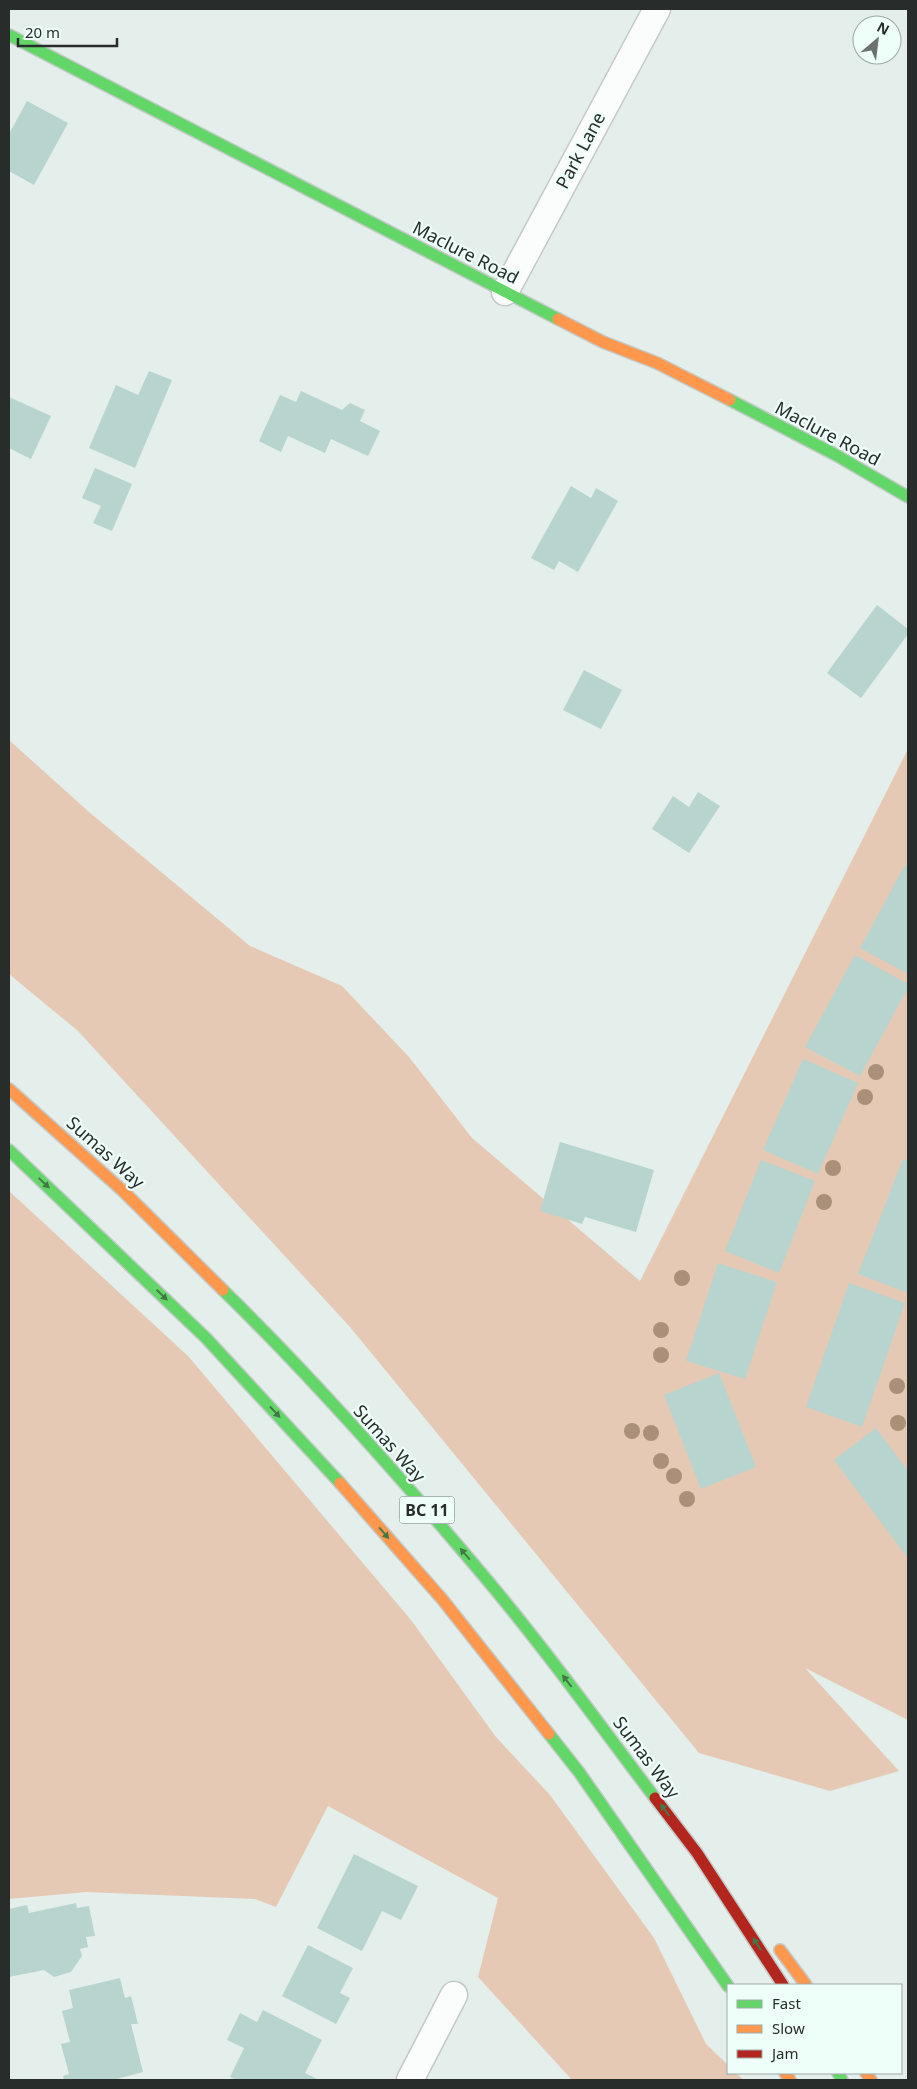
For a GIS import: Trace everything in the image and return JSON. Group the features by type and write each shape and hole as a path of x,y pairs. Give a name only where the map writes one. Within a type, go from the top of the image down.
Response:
{"main road":[{"name":"Maclure Road","path":"9,35 603,342 657,363 836,456 908,497"},
{"name":"Sumas Way","path":"9,1089 123,1191 244,1310 363,1437 478,1569 549,1658 697,1853 782,1984"},
{"name":"BC 11","path":"9,1150 206,1338 326,1466 442,1599 579,1772 727,1985"},
{"path":"697,1853 750,1911"},
{"path":"773,1941 805,1984"}],"street":[{"name":"Park Lane","path":"505,292 657,9"},
{"path":"410,2080 454,1995"}],"shaded area":[{"path":"9,740 89,812 250,946 342,986 409,1057 472,1138 640,1281 908,749 908,1720 805,1668 899,1771 830,1791 699,1753 350,1327 78,1031 9,974"},
{"path":"9,1191 188,1356 411,1620 496,1737 550,1795 654,1938 706,2044 727,2064 727,2074 737,2074 744,2080 572,2080 478,1977 498,1898 328,1806 276,1907 255,1899 86,1892 9,1899"}],"building":[{"path":"27,101 68,123 34,185 9,171 9,134"},
{"path":"149,371 172,380 135,468 89,448 116,385 138,395"},
{"path":"301,391 342,410 350,403 365,410 360,421 380,431 368,456 331,439 325,453 288,436 281,452 259,441 280,395 296,402"},
{"path":"9,397 51,416 31,459 9,448"},
{"path":"95,468 132,484 112,531 93,523 101,506 82,498"},
{"path":"571,486 591,498 596,488 618,501 578,572 559,561 554,570 531,558"},
{"path":"877,605 908,629 908,634 861,698 827,673"},
{"path":"584,670 622,690 601,729 563,710"},
{"path":"698,792 720,806 689,853 652,829 673,796 689,807"},
{"path":"905,865 908,867 908,974 860,948"},
{"path":"855,955 908,984 908,988 860,1076 805,1047"},
{"path":"803,1059 858,1083 818,1174 763,1150"},
{"path":"560,1142 654,1170 636,1232 585,1217 582,1224 540,1211"},
{"path":"903,1159 908,1161 908,1293 858,1274"},
{"path":"761,1160 815,1181 779,1273 725,1251"},
{"path":"718,1263 777,1282 745,1379 686,1361"},
{"path":"849,1283 905,1303 862,1427 806,1407"},
{"path":"719,1373 756,1467 701,1489 664,1395"},
{"path":"876,1428 908,1471 908,1558 834,1460"},
{"path":"354,1854 418,1886 401,1920 382,1911 362,1951 317,1928"},
{"path":"76,1903 77,1908 89,1906 95,1936 86,1937 88,1947 80,1949 82,1956 71,1972 54,1977 44,1970 9,1977 9,1909 27,1905 29,1913"},
{"path":"308,1945 353,1968 340,1993 350,1998 336,2024 282,1996"},
{"path":"120,1978 125,1998 131,1996 138,2024 131,2024 143,2072 113,2080 64,2080 63,2076 69,2074 61,2044 70,2042 62,2011 73,2008 69,1990"},
{"path":"263,2010 322,2040 305,2073 319,2080 237,2080 230,2077 244,2048 227,2040 240,2013 257,2022"}],"traffic: fast":[{"path":"9,35 558,319"},
{"path":"730,400 836,455 908,497"},
{"path":"9,1150 206,1338 340,1483"},
{"path":"223,1290 322,1391 447,1532 546,1653 655,1798"},
{"path":"549,1734 579,1772 727,1985"},
{"path":"839,2074 842,2080"}],"traffic: slow":[{"path":"558,319 603,342 657,363 730,400"},
{"path":"9,1089 123,1191 223,1290"},
{"path":"340,1483 442,1599 549,1734"},
{"path":"780,1950 805,1984"},
{"path":"786,2074 790,2080"},
{"path":"867,2074 871,2080"}],"traffic: jam":[{"path":"655,1798 697,1853 782,1984"}]}
